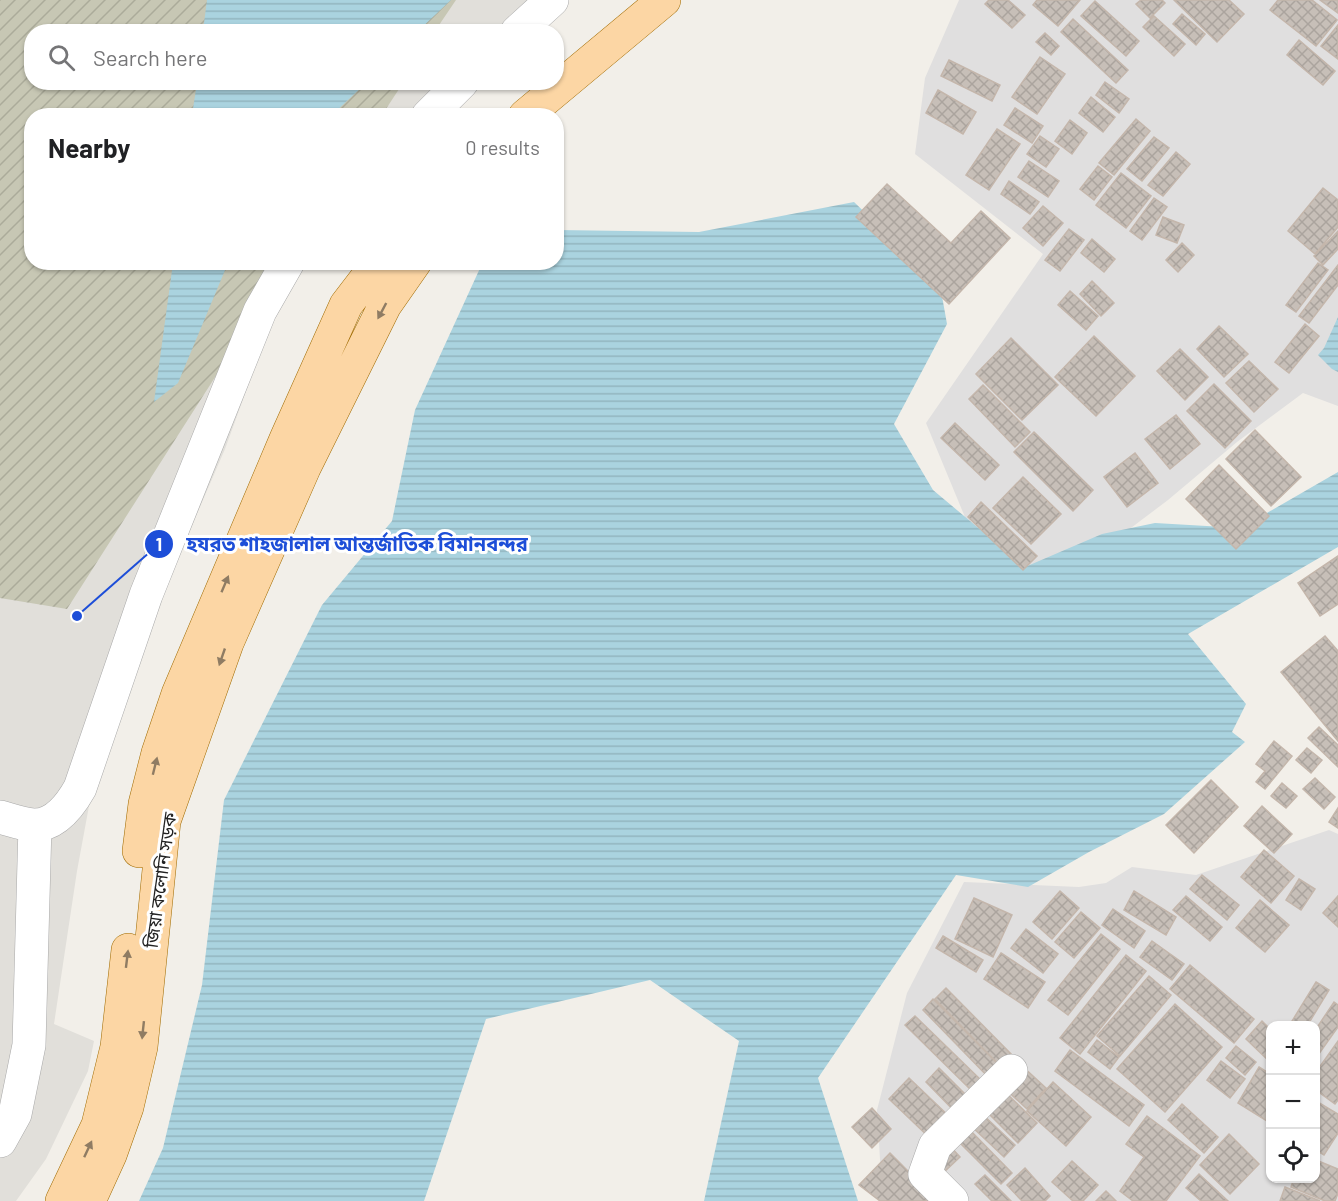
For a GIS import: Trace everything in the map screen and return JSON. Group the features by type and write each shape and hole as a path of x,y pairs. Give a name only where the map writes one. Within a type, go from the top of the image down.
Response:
{"main road":[{"path":"564,84 664,0"},
{"path":"556,108 616,41"},
{"path":"535,108 557,90"},
{"path":"62,1201 99,1125 117,1047 145,804 158,753 178,694 346,305 373,270"},
{"name":"জিয়া কলোনি সড়ক","path":"89,1201 110,1155 127,1107 141,1047 164,820 226,643 304,468 385,305 409,270"}],"street":[{"path":"526,24 552,0"},
{"path":"436,108 454,90"},
{"path":"0,817 35,825 49,821 65,809 80,788 146,595 260,311 282,270"},
{"path":"0,1141 15,1114 29,1045 35,825"},
{"path":"952,1201 925,1174 933,1151 1011,1071"}],"shaded area":[{"path":"0,0 569,0 540,24 24,24 24,90 466,90 444,108 24,108 24,270 124,270 285,284 225,449 168,581 114,729 89,806 54,1024 94,1041 88,1071 46,1159 16,1201 0,1201"},
{"path":"0,0 456,0 440,24 24,24 24,90 398,90 387,108 24,108 24,270 284,270 67,609 0,598"},
{"path":"959,0 1338,0 1338,406 1303,393 1237,442 1168,500 1054,586 979,551 926,423 1043,254 915,154 925,78"},
{"path":"1329,830 1338,834 1338,1201 886,1201 882,1192 877,1110 907,993 964,882 1079,887 1106,883 1132,867 1196,875"}],"water":[{"path":"207,0 451,0 425,24 204,24"},
{"path":"196,90 359,90 339,108 193,108"},
{"path":"854,202 940,285 947,324 894,424 933,490 1025,567 1102,534 1155,523 1241,528 1338,472 1338,547 1188,634 1246,704 1232,732 1245,742 1164,814 1089,852 1028,887 956,875 818,1078 858,1201 704,1201 739,1041 650,980 486,1019 424,1201 139,1201 163,1148 202,985 224,800 322,605 392,521 415,410 479,270 564,270 564,230 699,232"},
{"path":"172,270 225,270 178,383 154,402"},
{"path":"1338,317 1338,372 1318,355 1324,348"}],"building":[{"path":"989,0 1008,0 1025,15 1012,28 985,4"},
{"path":"1037,0 1080,0 1058,26 1033,5"},
{"path":"1141,0 1162,0 1165,3 1150,18 1136,4"},
{"path":"1174,0 1229,0 1244,14 1217,42"},
{"path":"1278,0 1312,0 1337,20 1316,46 1270,10"},
{"path":"1320,0 1338,0 1338,13"},
{"path":"1095,1 1139,41 1126,56 1081,16"},
{"path":"1182,14 1205,34 1196,45 1173,24"},
{"path":"1154,16 1185,44 1174,56 1143,27"},
{"path":"1073,19 1128,70 1116,83 1061,32"},
{"path":"1338,25 1338,59 1321,46"},
{"path":"1045,33 1059,46 1051,55 1036,42"},
{"path":"1299,40 1335,71 1323,85 1287,55"},
{"path":"1040,57 1065,74 1037,114 1012,97"},
{"path":"949,60 1000,85 992,101 941,76"},
{"path":"1105,82 1129,99 1119,113 1096,95"},
{"path":"938,90 976,112 963,134 926,113"},
{"path":"1091,97 1115,117 1103,132 1079,113"},
{"path":"1015,108 1043,126 1032,143 1004,125"},
{"path":"1136,119 1150,131 1114,175 1099,163"},
{"path":"1070,120 1087,133 1072,154 1055,141"},
{"path":"997,129 1020,144 989,190 966,175"},
{"path":"1040,136 1059,149 1046,167 1027,154"},
{"path":"1154,137 1169,148 1142,181 1127,169"},
{"path":"1176,152 1190,164 1163,196 1148,185"},
{"path":"1029,161 1059,181 1048,197 1018,177"},
{"path":"1098,166 1112,177 1094,200 1080,189"},
{"path":"1121,173 1151,196 1126,228 1096,205"},
{"path":"1009,181 1039,202 1030,214 1001,194"},
{"path":"887,184 951,243 981,211 1010,238 949,304 856,217"},
{"path":"1323,188 1338,200 1338,227 1315,254 1288,231"},
{"path":"1154,198 1167,207 1142,240 1130,231"},
{"path":"1043,206 1063,223 1043,246 1023,228"},
{"path":"1163,217 1184,225 1177,243 1156,235"},
{"path":"1069,229 1084,240 1060,271 1045,260"},
{"path":"1338,231 1338,249 1323,265 1314,256"},
{"path":"1092,239 1115,259 1104,272 1081,253"},
{"path":"1182,243 1194,255 1178,272 1166,260"},
{"path":"1318,263 1328,270 1296,312 1286,305"},
{"path":"1338,265 1338,285 1309,323 1299,316"},
{"path":"1092,281 1114,303 1101,316 1080,294"},
{"path":"1070,291 1098,316 1086,330 1058,305"},
{"path":"1305,324 1319,336 1289,373 1275,362"},
{"path":"1219,326 1248,354 1224,377 1197,349"},
{"path":"1094,336 1135,376 1096,416 1055,377"},
{"path":"1011,338 1058,385 1022,420 976,374"},
{"path":"1180,349 1208,377 1185,400 1157,371"},
{"path":"1249,361 1278,389 1254,412 1226,383"},
{"path":"1214,384 1251,421 1225,448 1187,411"},
{"path":"983,385 1030,432 1015,447 969,399"},
{"path":"1176,415 1200,444 1170,469 1145,439"},
{"path":"955,423 999,465 985,480 941,438"},
{"path":"1255,430 1301,477 1271,506 1226,459"},
{"path":"1034,432 1093,490 1073,511 1014,452"},
{"path":"1135,453 1158,483 1127,507 1104,477"},
{"path":"1219,465 1269,516 1236,549 1186,499"},
{"path":"1023,477 1061,514 1031,544 993,508"},
{"path":"981,502 1037,556 1023,570 968,517"},
{"path":"1338,556 1338,604 1320,616 1298,583"},
{"path":"1325,636 1338,651 1338,741 1281,672"},
{"path":"1319,727 1338,745 1338,767 1308,738"},
{"path":"1274,741 1292,756 1265,789 1256,782 1265,771 1256,764"},
{"path":"1307,748 1322,760 1311,773 1296,760"},
{"path":"1315,778 1335,797 1324,809 1303,789"},
{"path":"1211,780 1238,807 1194,853 1166,825"},
{"path":"1282,783 1297,796 1286,808 1271,796"},
{"path":"1262,806 1292,834 1274,853 1244,826"},
{"path":"1338,808 1338,828 1329,822"},
{"path":"1264,850 1294,876 1271,903 1241,877"},
{"path":"1202,875 1239,905 1227,920 1190,889"},
{"path":"1299,879 1315,889 1301,910 1286,900"},
{"path":"1060,891 1079,908 1052,939 1033,922"},
{"path":"1134,891 1176,917 1166,935 1124,910"},
{"path":"1186,896 1222,927 1210,941 1173,910"},
{"path":"1338,896 1338,927 1323,913"},
{"path":"974,898 1012,915 993,957 955,939"},
{"path":"1260,900 1289,925 1265,952 1236,928"},
{"path":"1113,909 1145,931 1134,948 1102,925"},
{"path":"1081,912 1100,928 1074,958 1055,942"},
{"path":"1026,929 1058,954 1043,973 1011,948"},
{"path":"1101,934 1120,949 1068,1015 1048,1000"},
{"path":"943,936 983,960 976,972 936,948"},
{"path":"1152,941 1184,964 1172,980 1140,957"},
{"path":"1001,953 1045,982 1028,1008 984,979"},
{"path":"1126,955 1146,971 1080,1054 1060,1038"},
{"path":"1190,965 1254,1019 1234,1043 1170,989"},
{"path":"1149,976 1171,995 1120,1056 1097,1036"},
{"path":"1316,982 1329,990 1310,1021 1292,1021"},
{"path":"946,988 1016,1059 1004,1070 935,999"},
{"path":"933,999 1003,1069 992,1081 923,1010"},
{"path":"1334,1002 1338,1005 1338,1027 1320,1052 1320,1023"},
{"path":"1175,1004 1222,1047 1165,1112 1117,1069"},
{"path":"915,1016 985,1084 975,1094 905,1025"},
{"path":"1262,1021 1266,1025 1266,1058 1246,1039"},
{"path":"1097,1040 1119,1057 1110,1069 1088,1052"},
{"path":"1338,1041 1338,1100 1335,1104 1320,1093 1320,1066"},
{"path":"1236,1046 1256,1062 1245,1075 1226,1058"},
{"path":"1070,1050 1144,1105 1129,1126 1055,1071"},
{"path":"1221,1061 1245,1079 1230,1098 1207,1080"},
{"path":"1020,1064 1046,1088 1027,1109 1001,1085"},
{"path":"1259,1067 1266,1071 1266,1120 1238,1103"},
{"path":"939,1068 976,1105 962,1119 926,1082"},
{"path":"909,1078 953,1120 933,1141 889,1099"},
{"path":"1053,1082 1091,1117 1066,1146 1027,1111"},
{"path":"1002,1089 1037,1123 1018,1143 983,1108"},
{"path":"1320,1103 1338,1114 1338,1133 1324,1155 1320,1152"},
{"path":"1182,1104 1218,1137 1204,1153 1168,1120"},
{"path":"872,1108 891,1129 872,1148 852,1127"},
{"path":"980,1112 1015,1145 1004,1157 969,1124"},
{"path":"1147,1116 1200,1156 1166,1201 1133,1201 1120,1191 1144,1157 1126,1144"},
{"path":"966,1126 1012,1173 1001,1184 955,1138"},
{"path":"1229,1134 1259,1164 1230,1194 1200,1165"},
{"path":"949,1145 960,1157 941,1175"},
{"path":"890,1153 933,1196 930,1201 880,1201 859,1185"},
{"path":"1072,1161 1098,1185 1083,1201 1073,1201 1052,1182"},
{"path":"1320,1162 1338,1169 1338,1193 1335,1201 1325,1201 1291,1187 1292,1183 1320,1183"},
{"path":"1025,1168 1050,1196 1045,1201 1022,1201 1007,1185"},
{"path":"1199,1174 1228,1201 1201,1201 1186,1188"},
{"path":"985,1175 1011,1201 992,1201 975,1184"},
{"path":"1285,1187 1320,1201 1280,1201"},
{"path":"1106,1191 1116,1201 1096,1201"}],"place":[{"name":"হযরত শাহজালাল আন্তর্জাতিক বিমানবন্দর","path":"77,616"}]}
